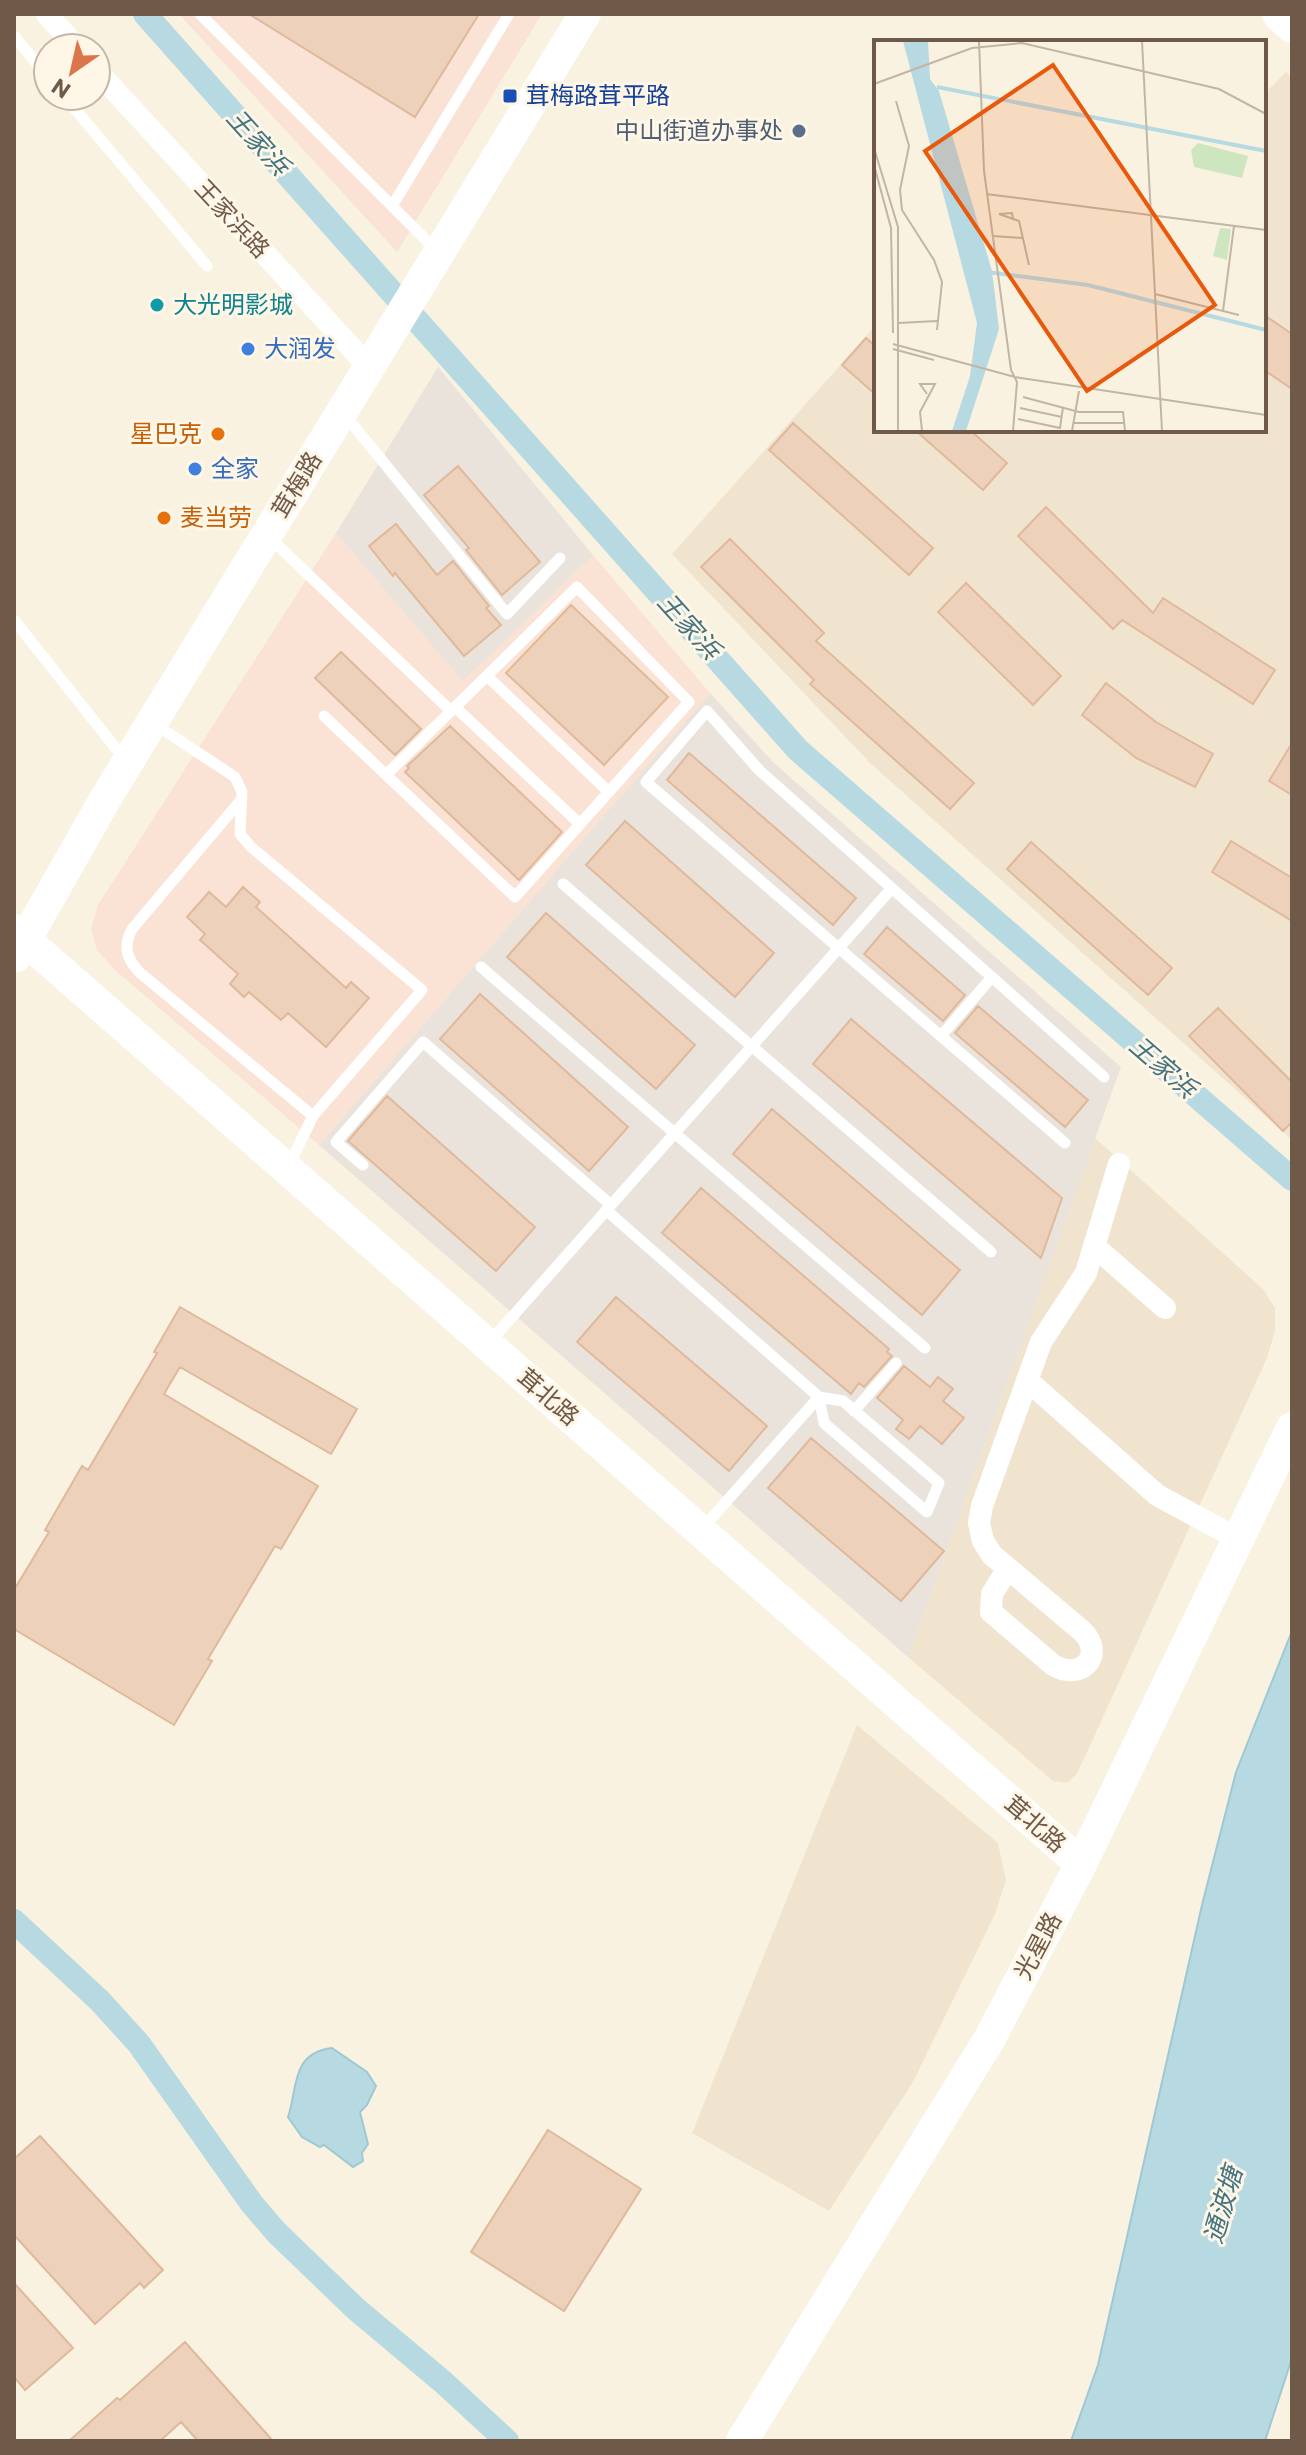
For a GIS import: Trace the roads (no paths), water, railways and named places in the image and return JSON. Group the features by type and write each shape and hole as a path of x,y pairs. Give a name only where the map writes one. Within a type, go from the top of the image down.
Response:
{"street":[{"path":"47,14 63,32"},
{"name":"茸梅路","path":"18,943 585,14"},
{"path":"1278,14 1292,27"},
{"name":"王家浜路","path":"112,93 377,354"},
{"name":"茸北路","path":"18,943 287,1169 1081,1864"},
{"path":"1008,1568 992,1594 991,1612 1053,1665 1063,1671 1074,1672 1082,1668 1091,1656 1093,1646 1089,1638 1008,1568 992,1555 983,1541 979,1523 982,1506 1041,1342 1086,1273 1119,1164"},
{"path":"1094,1246 1165,1308"},
{"path":"1027,1380 1157,1495 1238,1539"},
{"name":"光星路","path":"742,2441 990,2038 1081,1864 1292,1428"}],"lane":[{"path":"200,14 392,206 436,259"},
{"path":"392,206 509,14"},
{"path":"14,36 32,58"},
{"path":"77,112 207,266"},
{"path":"342,411 507,614 560,558"},
{"path":"266,535 580,824"},
{"path":"324,716 386,775 515,897 689,702 577,587 386,775"},
{"path":"14,620 127,763"},
{"path":"487,676 609,792"},
{"path":"1065,1143 646,782 707,711 759,770 1104,1077"},
{"path":"152,722 235,777 242,792 240,834 251,847 422,990 313,1116 287,1169"},
{"path":"241,800 132,929 125,951 139,972 313,1116"},
{"path":"563,884 991,1252"},
{"path":"487,1344 892,888"},
{"path":"481,967 925,1348"},
{"path":"941,1036 992,977"},
{"path":"363,1165 336,1142 423,1042 819,1397 843,1401 939,1483 927,1512 824,1423 819,1397"},
{"path":"854,1411 896,1363"},
{"path":"701,1531 819,1397"}],"water":[{"name":"通波塘","path":"1292,1631 1292,2358 1265,2441 1071,2441 1098,2365 1202,1905 1236,1772"},
{"path":"332,2048 367,2072 376,2086 360,2112 368,2144 362,2153 363,2161 353,2167 324,2145 320,2147 302,2137 288,2117 303,2064 319,2051"}],"waterway":[{"name":"王家浜","path":"145,14 798,750 1292,1179"},
{"path":"14,1921 100,2001 139,2044 252,2204 277,2233 356,2309 507,2441"}],"place":[{"name":"茸梅路茸平路","path":"510,96"},
{"name":"中山街道办事处","path":"799,131"},
{"name":"大光明影城","path":"157,305"},
{"name":"大润发","path":"248,349"},
{"name":"星巴克","path":"218,434"},
{"name":"全家","path":"195,469"},
{"name":"麦当劳","path":"164,518"}]}
